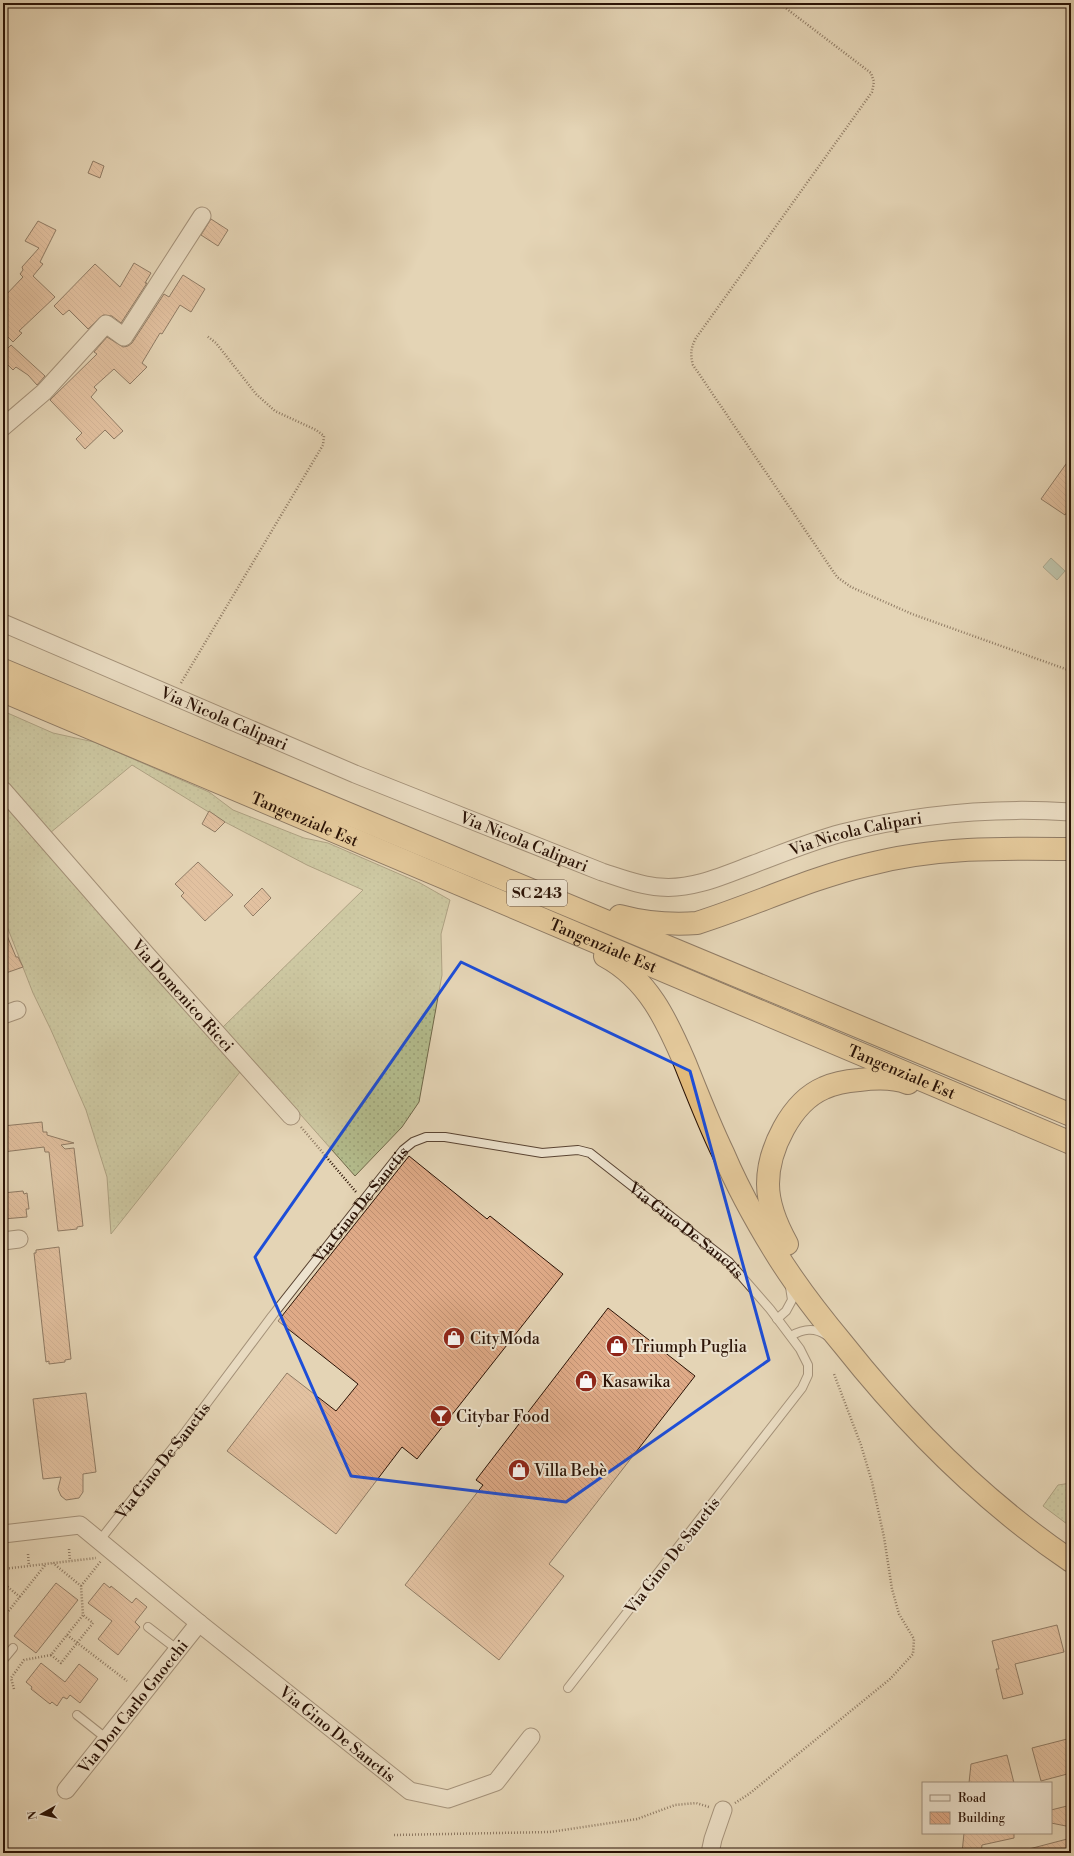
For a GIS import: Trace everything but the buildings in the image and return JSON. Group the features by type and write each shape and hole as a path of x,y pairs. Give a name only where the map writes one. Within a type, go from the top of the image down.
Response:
{"highway":[{"name":"Tangenziale Est","path":"3,670 1071,1115"},
{"name":"Tangenziale Est","path":"3,691 1071,1143"},
{"path":"3,700 34,712 56,713"},
{"path":"466,863 489,866 606,913 652,923 678,925 697,923 819,878 867,864 932,852 991,847 1071,849"},
{"path":"464,886 473,897 607,957 624,968 638,981 651,997 666,1021 723,1154 774,1250 814,1309 875,1385 922,1435 999,1507 1071,1561"},
{"path":"989,1109 966,1107 902,1081 879,1078 847,1081 823,1088 803,1103 786,1123 773,1153 768,1184 774,1218 791,1254 842,1324 900,1392 968,1461 1044,1524 1071,1543"}],"street":[{"path":"3,427 44,392 106,324 124,337 202,216"},
{"name":"Via Nicola Calipari","path":"3,623 355,774 595,869 635,883 661,887 682,886 706,881 841,833 886,822 996,811 1071,812"},
{"name":"Via Domenico Ricci","path":"3,790 146,954 291,1116"},
{"path":"3,1534 80,1525 100,1540"},
{"name":"Via Gino De Sanctis","path":"100,1540 199,1623 410,1791 448,1799 496,1782 531,1737"},
{"name":"Via Don Carlo Gnocchi","path":"66,1790 199,1623"},
{"path":"710,1853 723,1810"}],"lane":[{"name":"Via Gino De Sanctis","path":"100,1540 186,1431 272,1316 403,1150 413,1142 426,1137 446,1137 542,1153 578,1150 590,1154 729,1262 800,1349 808,1365 808,1375 802,1388 568,1688"},
{"path":"774,1250 775,1261 787,1279 791,1289 792,1300 788,1308 777,1319"},
{"path":"790,1336 800,1331 809,1329 819,1330 827,1336 848,1361 861,1367"},
{"path":"148,1627 178,1650"},
{"path":"3,1660 13,1648"},
{"path":"77,1715 107,1739"}],"path":[{"path":"779,3 871,73 874,82 872,92 696,338 690,357 693,365 837,577 851,587 912,614 1071,672"},
{"path":"174,696 324,445 324,436 316,430 275,411 256,394 216,343 207,336"},
{"path":"291,1116 363,1200"},
{"path":"394,1835 550,1832 637,1819 675,1805 696,1803 723,1810 749,1794 890,1679 913,1654 914,1639 899,1614 892,1589 884,1537 872,1482 861,1445 834,1374"},
{"path":"69,1549 70,1561"},
{"path":"28,1554 29,1566"},
{"path":"3,1569 104,1557 82,1586 83,1615 51,1655 24,1660 11,1678 14,1689"},
{"path":"53,1563 82,1586"},
{"path":"3,1618 46,1564"},
{"path":"3,1583 20,1597"},
{"path":"51,1655 61,1663 93,1623 83,1615"},
{"path":"67,1635 127,1681"}],"highlighted area":[{"path":"461,962 690,1071 769,1360 566,1502 351,1476 255,1257"}],"shaded area":[{"path":"1051,558 1065,571 1057,580 1043,567"},
{"path":"3,711 53,733 94,742 209,792 233,810 304,838 328,843 420,883 450,900 441,934 442,975 419,1102 402,1127 355,1176 223,1027 363,890 307,865 225,822 132,765 50,833 3,780"},
{"path":"3,804 240,1072 111,1234 107,1177 86,1110 33,993 3,916"},
{"path":"1071,1483 1071,1527 1043,1506 1058,1485"}],"place":[{"name":"CityModa","path":"454,1338"},
{"name":"Triumph Puglia","path":"617,1346"},
{"name":"Kasawika","path":"586,1381"},
{"name":"Citybar Food","path":"441,1416"},
{"name":"Villa Bebè","path":"519,1470"}]}
